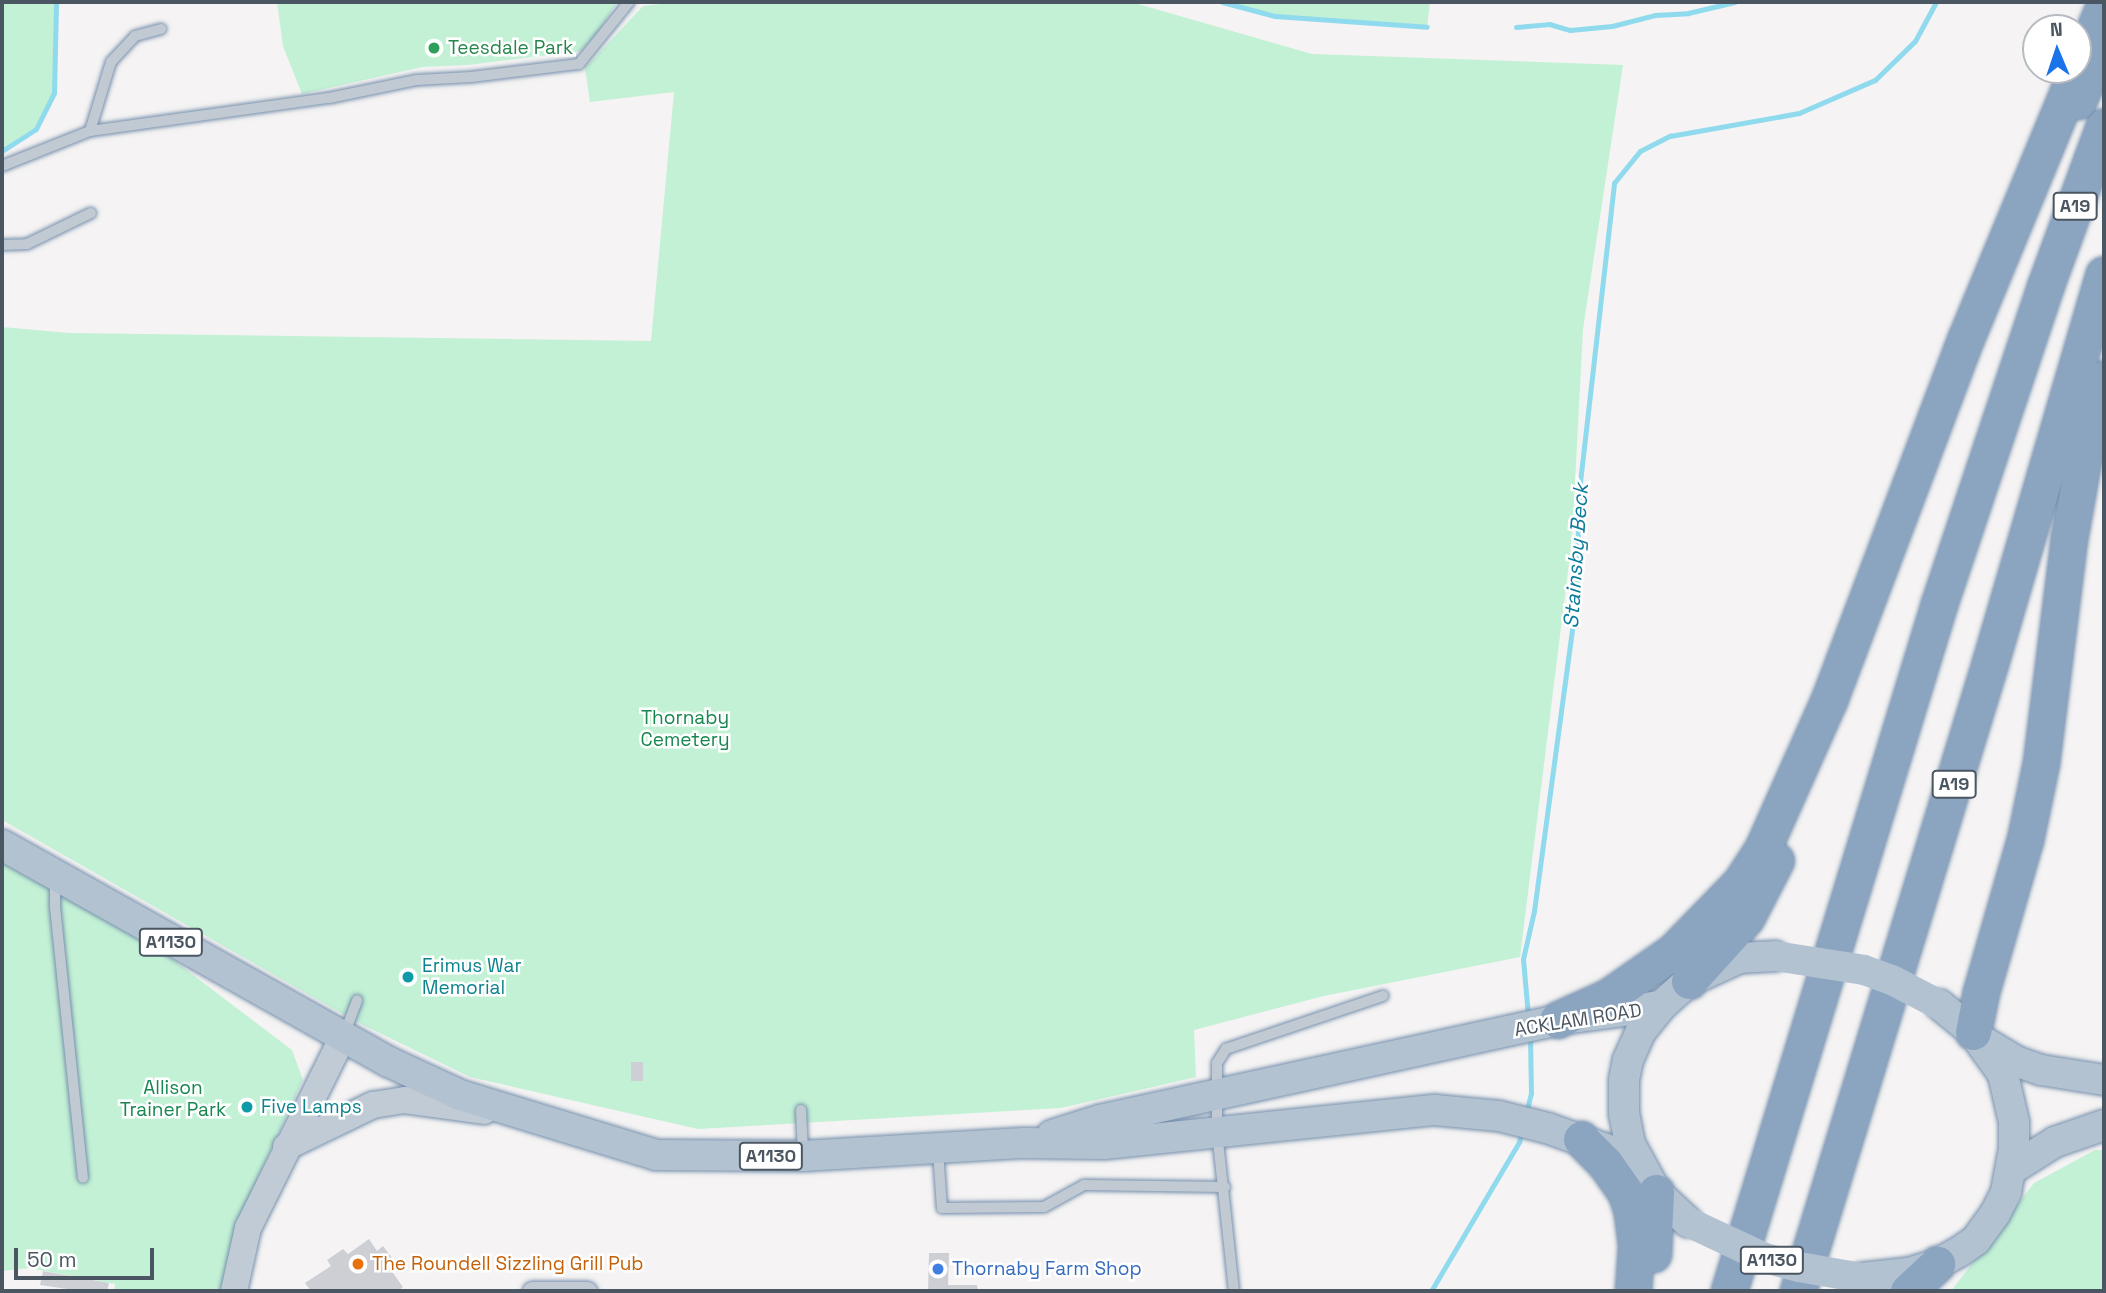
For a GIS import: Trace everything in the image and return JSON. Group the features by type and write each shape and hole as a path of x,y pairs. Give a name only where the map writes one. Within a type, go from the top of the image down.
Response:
{"highway":[{"name":"A19","path":"2092,34 2104,6"},
{"name":"A19","path":"2028,189 2060,139 2104,42"},
{"name":"A19","path":"1552,1021 1608,997 1642,976 1697,930 1741,882 1763,848 1800,770 1966,338 2071,84"},
{"name":"A19","path":"1729,1291 1938,604 2045,287 2104,126"},
{"name":"A19","path":"1798,1291 1986,676 2104,274"},
{"path":"1976,1036 1981,992 2025,840 2036,789 2048,720 2069,539 2085,449 2104,378"},
{"name":"A19","path":"1689,981 1730,939 1768,881 1794,810 1800,770"},
{"path":"1581,1139 1605,1163 1626,1193 1632,1212 1636,1246 1633,1291"},
{"path":"1643,1291 1655,1245 1650,1184"},
{"path":"1908,1291 1937,1264"}],"main road":[{"name":"A1130","path":"2,845 343,1037 460,1095 656,1155 803,1156 1024,1143 1104,1144 1436,1110 1499,1116 1547,1128 1606,1149 1650,1184 1688,1222 1765,1258 1862,1278 1908,1273 1937,1264"},
{"path":"1650,1184 1630,1144 1624,1114 1624,1080 1641,1031 1661,1006 1689,981 1739,958 1775,956 1864,970 1892,980 1940,1005 1976,1036 2018,1062 2042,1070 2104,1080"},
{"name":"ACKLAM ROAD","path":"1215,1095 1552,1021 1661,1006"},
{"path":"1937,1264 1976,1240 1996,1214 2012,1169 2014,1122 2009,1094 2003,1074 1976,1036"},
{"name":"A1130","path":"1024,1143 1100,1120 1215,1095"},
{"path":"2012,1169 2055,1142 2104,1125"}],"street":[{"path":"234,1291 248,1228 343,1037"},
{"path":"286,1147 373,1105 405,1100 524,1115"},
{"path":"533,1291 587,1291"}],"lane":[{"path":"2,166 90,131 329,98 417,80 471,77 579,64 629,2"},
{"path":"90,131 111,62 135,36 161,29"},
{"path":"2,245 27,244 91,213"},
{"path":"55,875 55,907 83,1178"},
{"path":"1234,1291 1217,1133 1217,1063 1226,1049 1383,996"},
{"path":"343,1037 357,1000"},
{"path":"801,1110 803,1156"},
{"path":"938,1150 942,1208 1044,1207 1084,1185 1225,1188"}],"green space":[{"path":"2,2 56,2 54,93 36,129 2,151"},
{"name":"Teesdale Park","path":"277,2 617,2 599,31 581,51 468,65 422,67 302,94 283,46"},
{"name":"Thornaby Cemetery","path":"679,2 1131,2 1312,54 1623,65 1583,329 1572,539 1520,957 1324,996 1194,1030 1196,1077 1061,1108 698,1129 470,1077 357,1022 2,820 2,327 69,333 651,341 674,92 590,102 585,68 643,6"},
{"path":"1222,2 1430,2 1427,27 1275,16"},
{"name":"Allison Trainer Park","path":"2,857 164,953 292,1050 303,1080 236,1226 224,1291 114,1291 115,1284 29,1268 2,1271"},
{"path":"2095,1150 2104,1150 2104,1291 1951,1291 2034,1183"}],"building":[{"path":"631,1062 643,1062 643,1081 631,1081"},
{"name":"The Roundell Sizzling Grill Pub","path":"369,1239 377,1251 383,1246 392,1258 385,1262 403,1287 398,1291 311,1291 305,1283 331,1266 327,1260 343,1249 348,1254"},
{"name":"Thornaby Farm Shop","path":"929,1253 949,1253 948,1285 977,1285 978,1291 928,1291"},
{"path":"43,1271 109,1283 107,1291 81,1291 40,1285"}],"waterway":[{"path":"2,151 36,129 54,93 56,2"},
{"path":"1222,2 1275,16 1427,27"},
{"path":"1516,27 1549,24 1570,30 1612,26 1655,15 1688,13 1735,2"},
{"name":"Stainsby Beck","path":"1528,1016 1523,959 1534,911 1576,601 1579,491 1614,183 1640,151 1670,136 1799,113 1875,80 1915,41 1936,2"},
{"name":"Stainsby Beck","path":"1526,1113 1531,1093 1530,1036"},
{"name":"Stainsby Beck","path":"1431,1291 1519,1142 1522,1130"}],"place":[{"name":"Teesdale Park","path":"434,48"},
{"name":"Erimus War Memorial","path":"408,977"},
{"name":"Five Lamps","path":"247,1107"},
{"name":"The Roundell Sizzling Grill Pub","path":"358,1264"},
{"name":"Thornaby Farm Shop","path":"938,1269"}]}
